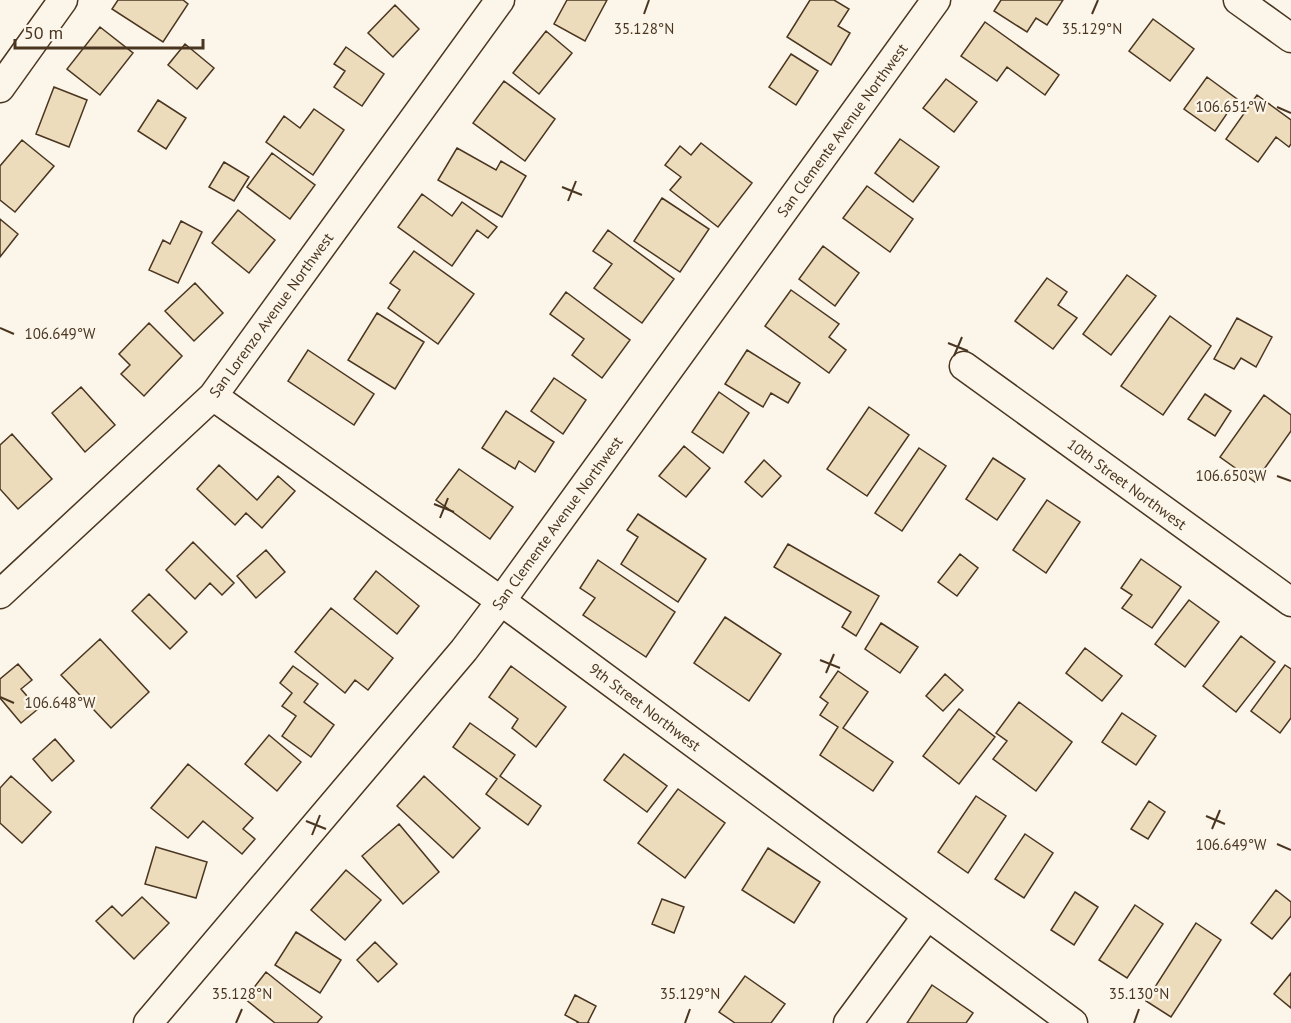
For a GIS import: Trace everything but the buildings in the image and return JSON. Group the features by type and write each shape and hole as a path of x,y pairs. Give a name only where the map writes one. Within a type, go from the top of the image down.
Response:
{"street":[{"path":"0,88 63,0"},
{"name":"San Lorenzo Avenue Northwest","path":"4,583 213,396 500,0"},
{"name":"San Clemente Avenue Northwest","path":"148,1023 465,650 936,0"},
{"path":"1238,0 1291,38"},
{"name":"10th Street Northwest","path":"964,366 1291,602"},
{"name":"9th Street Northwest","path":"213,396 501,601 1073,1023"},
{"path":"848,1023 927,916"}]}
